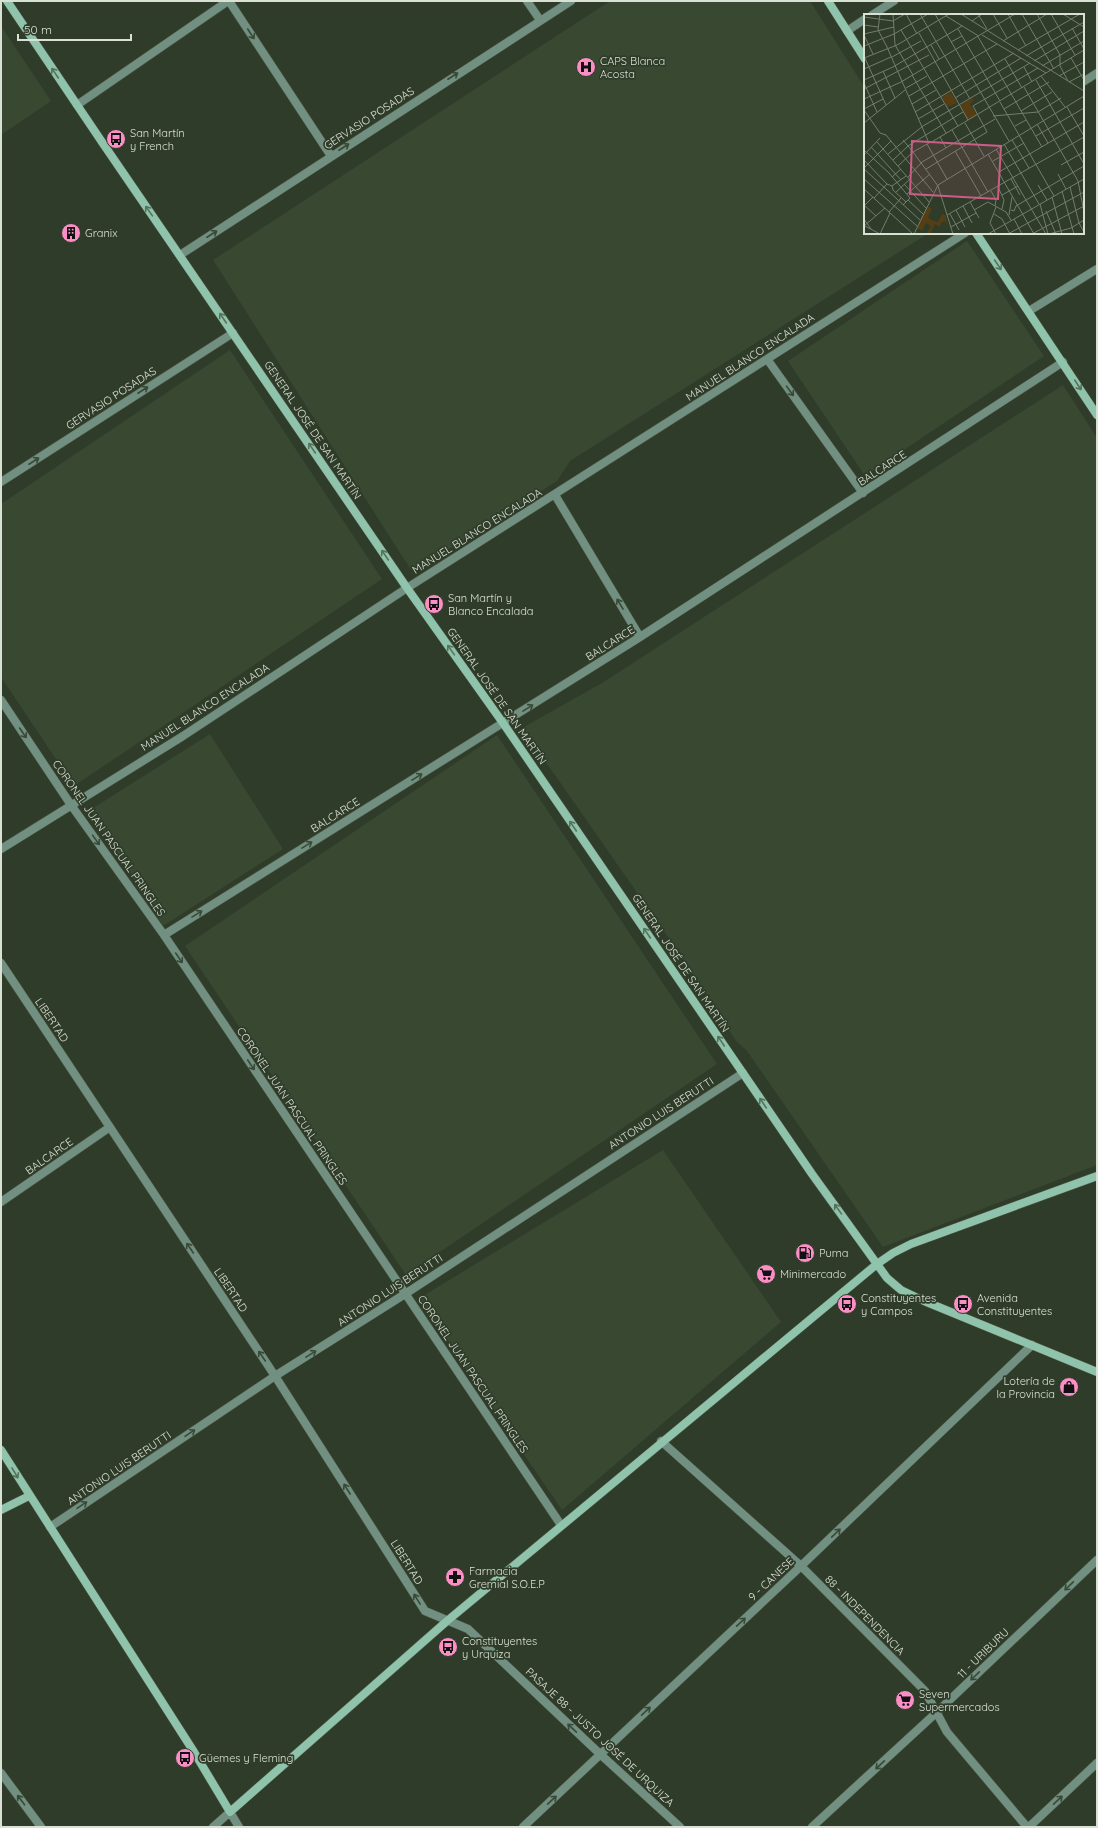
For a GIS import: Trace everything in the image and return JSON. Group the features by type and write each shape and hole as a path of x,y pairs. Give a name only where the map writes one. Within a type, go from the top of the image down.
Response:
{"street":[{"name":"GENERAL JOSÉ DE SAN MARTÍN","path":"7,1 77,106 407,588 503,723 812,1174 887,1278 901,1290 1097,1372"},
{"path":"77,106 229,1 330,156"},
{"path":"527,1 540,20"},
{"name":"GERVASIO POSADAS","path":"180,255 330,156 571,1"},
{"path":"828,1 864,57"},
{"path":"874,14 894,1"},
{"path":"847,31 864,20"},
{"path":"1084,81 1097,74"},
{"name":"MANUEL BLANCO ENCALADA","path":"1,849 182,736 407,588 963,234"},
{"path":"977,234 1097,415"},
{"path":"1029,311 1097,269"},
{"name":"GERVASIO POSADAS","path":"1,482 233,333"},
{"path":"767,359 863,493"},
{"name":"BALCARCE","path":"164,935 640,637 1063,362"},
{"path":"555,495 640,637"},
{"name":"CORONEL JUAN PASCUAL PRINGLES","path":"1,700 71,805 164,935 561,1525"},
{"name":"LIBERTAD","path":"1,964 275,1376 425,1611 448,1621"},
{"name":"ANTONIO LUIS BERUTTI","path":"50,1527 275,1376 405,1294 743,1073"},
{"name":"BALCARCE","path":"1,1202 110,1127"},
{"path":"213,1827 448,1621 561,1525 877,1264 893,1253 912,1244 1097,1176"},
{"name":"9 - CANESE","path":"523,1827 801,1566 1032,1345"},
{"name":"88 - INDEPENDENCIA","path":"662,1441 801,1566 925,1691 947,1732 1028,1827"},
{"path":"1,1450 194,1752 239,1827"},
{"path":"1,1510 29,1496"},
{"name":"11 - URIBURU","path":"812,1827 937,1712 1097,1560"},
{"name":"PASAJE 88 - JUSTO JOSÉ DE URQUIZA","path":"448,1621 468,1629 600,1754 680,1827"},
{"path":"1028,1827 1097,1763"},
{"path":"1,1773 42,1827"}],"shaded area":[{"path":"610,1 810,1 864,86 864,234 927,234 570,461 557,481 429,562 411,570 213,260"},
{"path":"1,26 51,101 1,135"},
{"path":"967,241 1044,356 865,476 788,361"},
{"path":"230,350 382,579 74,786 1,677 1,504"},
{"path":"1063,385 1097,438 1097,1165 883,1247 747,1051 736,1041 680,954 522,728 602,683"},
{"path":"210,734 283,849 163,926 90,810"},
{"path":"497,735 717,1064 406,1275 185,946"},
{"path":"663,1150 781,1322 562,1510 418,1299"}],"place":[{"name":"CAPS Blanca Acosta","path":"586,67"},
{"name":"San Martín y French","path":"116,139"},
{"name":"Granix","path":"71,233"},
{"name":"San Martín y Blanco Encalada","path":"434,604"},
{"name":"Puma","path":"805,1253"},
{"name":"Minimercado","path":"766,1274"},
{"name":"Constituyentes y Campos","path":"847,1304"},
{"name":"Avenida Constituyentes","path":"963,1304"},
{"name":"Lotería de la Provincia","path":"1069,1387"},
{"name":"Farmacia Gremial S.O.E.P","path":"455,1577"},
{"name":"Constituyentes y Urquiza","path":"448,1647"},
{"name":"Seven Supermercados","path":"905,1700"},
{"name":"Güemes y Fleming","path":"185,1758"}]}
